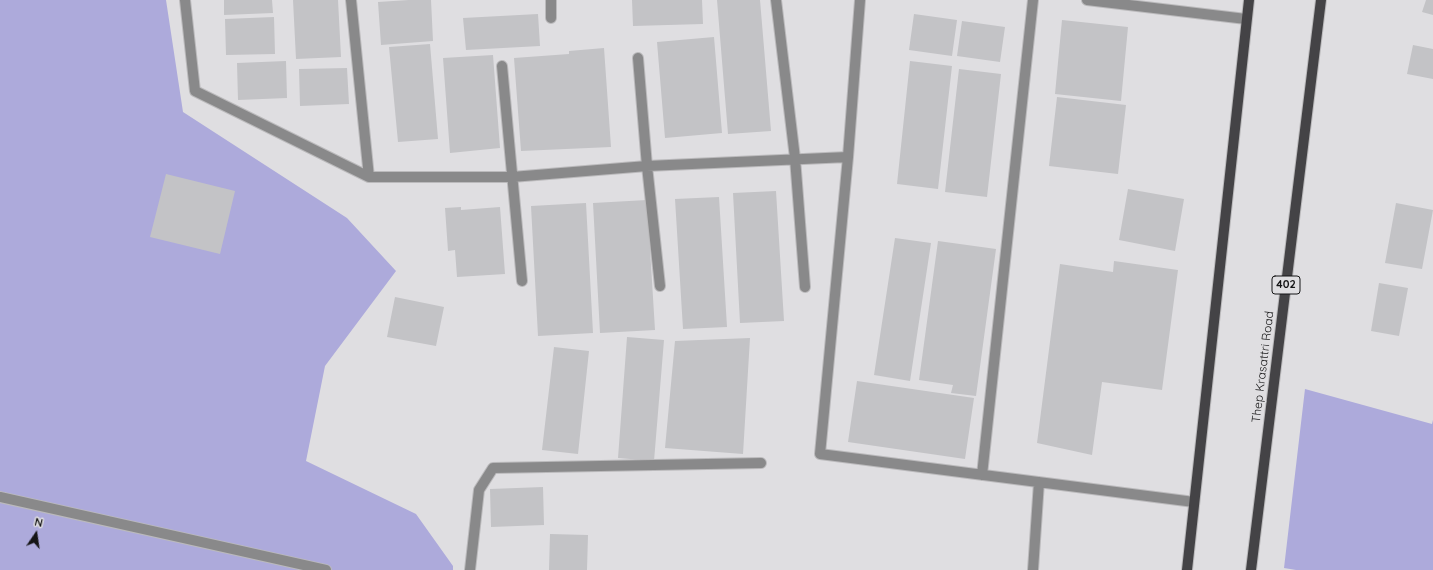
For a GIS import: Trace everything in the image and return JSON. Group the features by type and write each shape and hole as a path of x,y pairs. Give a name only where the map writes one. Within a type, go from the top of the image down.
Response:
{"main road":[{"path":"1187,570 1248,0"},
{"name":"Thep Krasattri Road","path":"1251,570 1320,0"}],"street":[{"path":"185,0 195,91 369,177 512,177 647,166 794,158 848,157"},
{"path":"351,0 369,177"},
{"path":"551,0 551,18"},
{"path":"776,0 794,158 805,287"},
{"path":"860,0 848,157 820,454 1194,502"},
{"path":"982,474 1033,0"},
{"path":"1087,0 1246,19"},
{"path":"638,58 647,166 660,286"},
{"path":"502,66 522,281"},
{"path":"470,570 479,490 493,468 761,463"},
{"path":"1033,570 1039,482"},
{"path":"0,497 326,570"}],"shaded area":[{"path":"0,0 166,0 183,112 347,218 396,271 325,366 306,461 416,514 453,566 453,570 0,570"},
{"path":"1305,389 1432,424 1433,420 1433,570 1296,570 1284,568"}],"building":[{"path":"224,0 272,0 273,13 224,15"},
{"path":"293,0 338,0 341,57 296,59"},
{"path":"431,0 433,41 381,45 378,2"},
{"path":"632,0 702,0 703,24 633,26"},
{"path":"717,0 760,0 771,131 728,134"},
{"path":"1426,0 1433,0 1433,15 1422,12"},
{"path":"538,14 540,46 466,50 463,18"},
{"path":"914,14 957,20 952,56 909,50"},
{"path":"274,17 275,54 226,55 225,19"},
{"path":"1062,20 1128,27 1121,101 1055,94"},
{"path":"962,21 1005,27 1000,62 957,56"},
{"path":"714,37 722,133 665,138 657,42"},
{"path":"430,44 438,139 398,142 389,47"},
{"path":"1413,45 1433,49 1433,79 1407,74"},
{"path":"604,48 611,147 521,151 514,58 569,54 569,51"},
{"path":"493,55 500,148 450,153 443,58"},
{"path":"286,61 287,98 238,100 237,63"},
{"path":"910,61 952,66 938,189 897,184"},
{"path":"347,68 349,104 300,106 299,69"},
{"path":"959,69 1001,74 987,197 945,192"},
{"path":"1057,97 1126,105 1118,174 1049,166"},
{"path":"166,174 235,191 220,254 150,237"},
{"path":"1128,189 1184,199 1175,251 1119,240"},
{"path":"776,191 784,321 740,323 733,193"},
{"path":"719,197 727,327 683,329 675,199"},
{"path":"647,200 655,330 600,333 593,203"},
{"path":"586,203 593,333 538,336 531,206"},
{"path":"1396,203 1433,210 1422,269 1385,263"},
{"path":"461,207 461,210 500,207 505,274 457,277 455,250 448,251 445,208"},
{"path":"895,238 931,243 910,381 874,375"},
{"path":"938,241 996,249 976,396 951,393 953,385 919,380"},
{"path":"1114,261 1178,270 1162,390 1102,382 1092,455 1037,443 1060,264 1113,272"},
{"path":"1379,283 1408,288 1399,336 1371,331"},
{"path":"395,297 444,307 436,346 387,337"},
{"path":"627,337 664,340 654,461 618,458"},
{"path":"750,338 743,454 665,448 675,341"},
{"path":"554,347 589,351 578,454 542,450"},
{"path":"857,381 974,398 965,459 848,442"},
{"path":"543,487 544,525 491,527 490,489"},
{"path":"550,534 588,535 587,570 549,570"}]}
